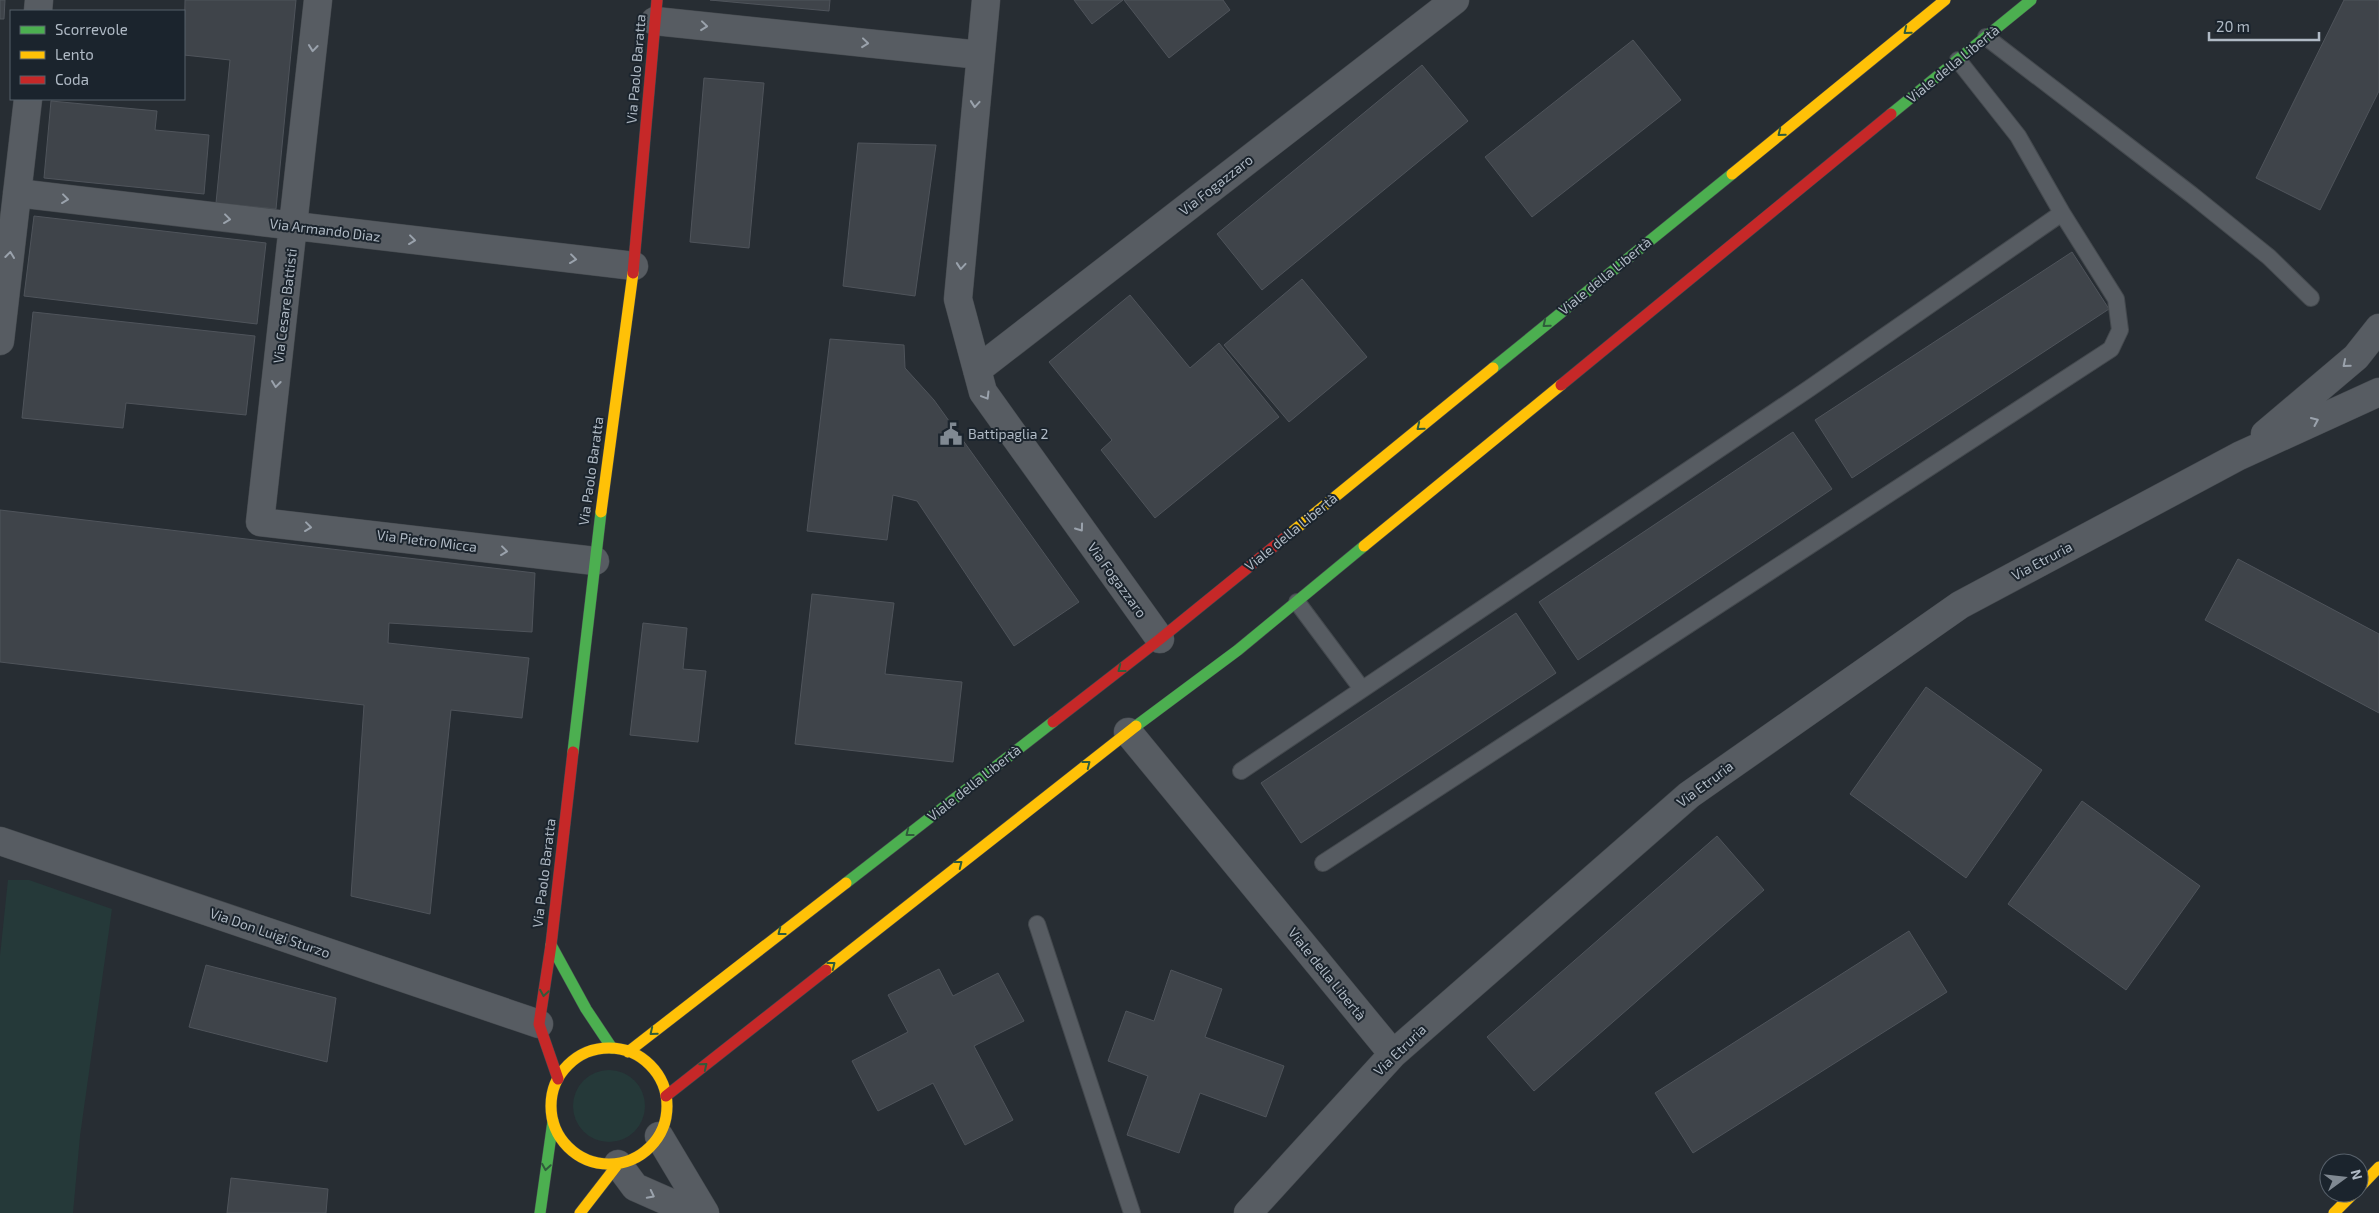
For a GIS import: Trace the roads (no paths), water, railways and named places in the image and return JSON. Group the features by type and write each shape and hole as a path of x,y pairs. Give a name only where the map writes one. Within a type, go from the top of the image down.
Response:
{"main road":[{"name":"Viale della Libertà","path":"628,1052 1160,639 1945,0"},
{"name":"Viale della Libertà","path":"666,1096 1128,732 1238,650 1298,602 2031,0"},
{"name":"Via Paolo Baratta","path":"558,1079 539,1024 551,945 595,561 634,266 656,10"},
{"name":"Via Paolo Baratta","path":"551,945 586,1009 612,1048"},
{"path":"612,1048 628,1052 642,1058 654,1069 662,1082 667,1110 659,1136 641,1154 618,1164 601,1164 585,1159 570,1150 560,1137 553,1121 551,1107 553,1092 558,1079 568,1066 580,1056 596,1050 612,1048"},
{"path":"540,1213 553,1121"},
{"path":"580,1213 618,1164"},
{"path":"2369,1178 2379,1167"},
{"path":"2334,1213 2344,1203"}],"street":[{"name":"Via Cesare Battisti","path":"260,522 318,0"},
{"name":"Via Fogazzaro","path":"986,0 958,299 977,370 983,392 1160,639"},
{"name":"Via Fogazzaro","path":"977,370 1455,0"},
{"path":"656,10 980,55"},
{"path":"0,339 28,100"},
{"name":"Via Armando Diaz","path":"17,193 634,266"},
{"name":"Via Etruria","path":"2239,456 2356,357 2379,328"},
{"name":"Via Etruria","path":"1248,1213 1393,1054 1674,808 1704,784 1960,605 2239,456 2379,392"},
{"name":"Via Pietro Micca","path":"260,522 595,561"},
{"name":"Viale della Libertà","path":"1128,732 1393,1054"},
{"name":"Via Don Luigi Sturzo","path":"0,842 539,1024"},
{"path":"659,1136 705,1213"},
{"path":"618,1164 635,1187 694,1213"}],"lane":[{"path":"1986,37 2192,195 2269,257 2311,298"},
{"path":"1323,863 2111,349 2120,330 2116,299 2062,213 2018,136 1958,60"},
{"path":"1241,770 1810,388 2062,213"},
{"path":"1298,602 1362,689"},
{"path":"1037,924 1132,1213"}],"place":[{"name":"Battipaglia 2","path":"951,434"}]}
